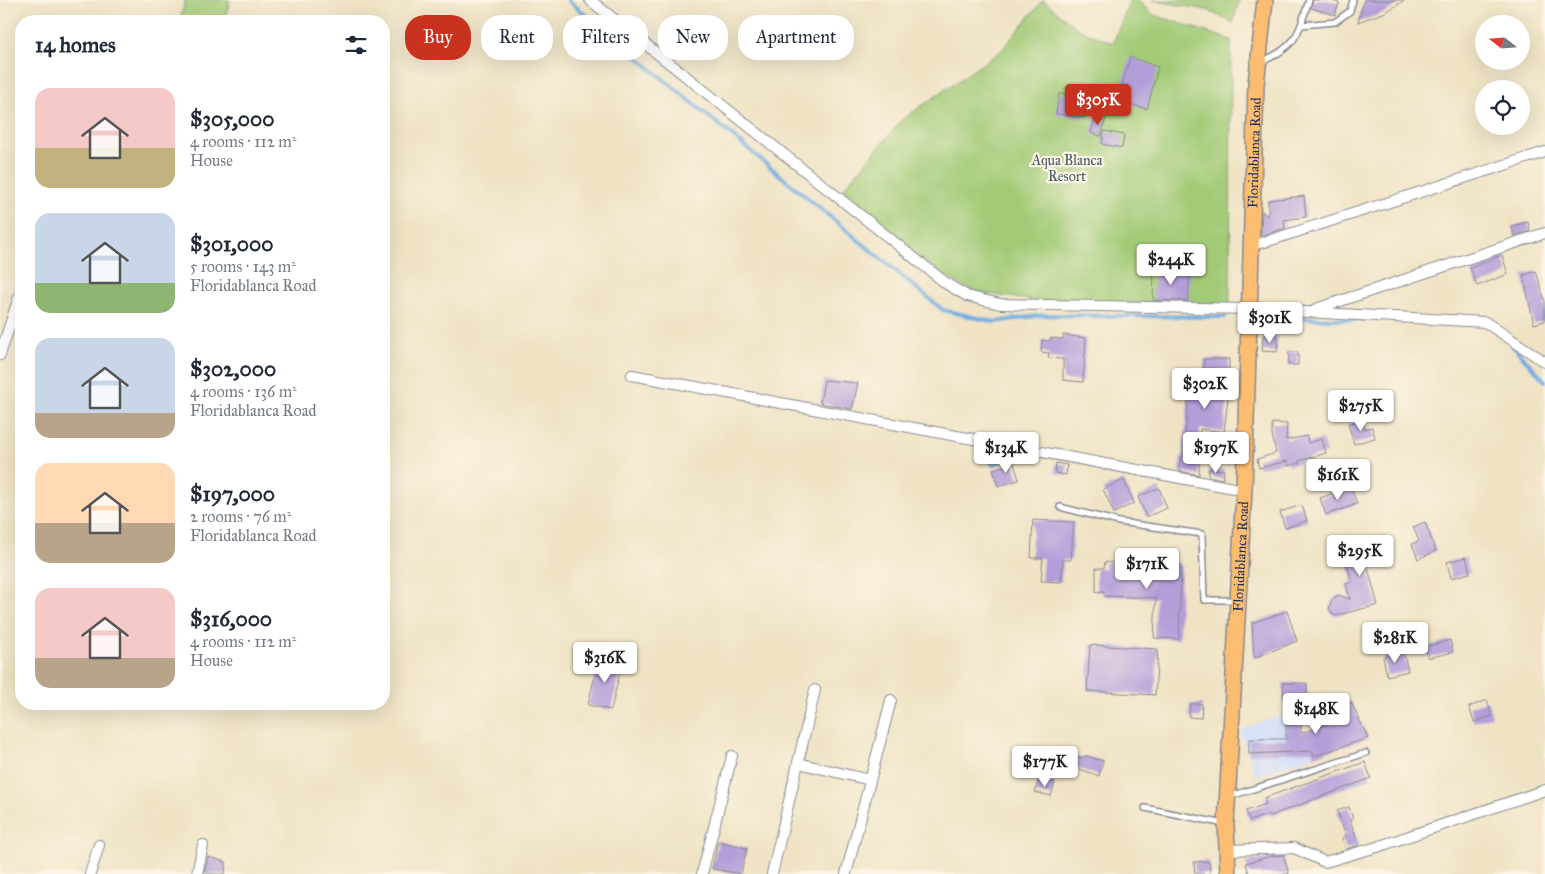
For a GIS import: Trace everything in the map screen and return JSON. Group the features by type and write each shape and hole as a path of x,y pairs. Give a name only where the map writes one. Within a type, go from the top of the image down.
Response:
{"main road":[{"name":"Floridablanca Road","path":"1228,874 1226,824 1244,490 1257,64 1265,0"}],"street":[{"path":"590,0 947,284 967,296 1000,304 1250,309 1485,322 1545,362"},
{"path":"1252,244 1265,242 1545,152"},
{"path":"1309,312 1545,233"},
{"path":"0,355 15,309"},
{"path":"632,375 1244,490"},
{"path":"772,874 815,690"},
{"path":"846,874 891,700"},
{"path":"702,874 732,756"},
{"path":"798,763 870,780"},
{"path":"1226,850 1294,848 1325,862 1377,847 1545,790"},
{"path":"90,874 99,845"},
{"path":"197,874 203,845"}],"lane":[{"path":"1257,64 1284,51 1291,44 1301,25 1309,0"},
{"path":"1301,25 1335,22 1350,11 1353,0"},
{"path":"1060,507 1119,522 1202,534 1204,600 1239,600"},
{"path":"1228,797 1366,753"},
{"path":"1145,808 1226,824"}],"shaded area":[{"path":"1297,710 1313,756 1256,776 1240,730"}],"green space":[{"path":"185,0 230,0 226,15 181,15"},
{"name":"Aqua Blanca Resort","path":"1043,0 1078,29 1113,43 1130,0 1138,0 1151,14 1231,40 1230,305 1042,302 976,292 955,282 914,254 844,188 903,119 1001,51"},
{"path":"1152,0 1239,0 1233,23 1207,10"}],"water":[{"path":"1007,452 1009,460 992,466 989,458"}],"building":[{"path":"1313,0 1329,0 1339,3 1335,15 1311,8"},
{"path":"1364,0 1405,0 1386,12 1358,22"},
{"path":"1130,57 1158,67 1147,109 1117,101"},
{"path":"1080,93 1077,103 1088,106 1085,118 1056,114 1059,94"},
{"path":"1096,115 1106,118 1101,136 1091,133"},
{"path":"1104,131 1124,135 1122,148 1102,144"},
{"path":"1304,196 1306,217 1284,220 1285,228 1261,236 1262,211 1268,217 1268,200"},
{"path":"1528,222 1530,231 1514,236 1512,226"},
{"path":"1502,255 1508,274 1477,286 1470,268"},
{"path":"1154,270 1190,272 1188,301 1153,300"},
{"path":"1536,271 1545,301 1545,321 1534,324 1523,275"},
{"path":"1063,335 1086,338 1083,382 1063,380 1063,359 1048,358 1049,353 1041,352 1042,340 1050,341 1050,338 1063,339"},
{"path":"1263,336 1278,336 1277,352 1262,351"},
{"path":"1289,352 1298,352 1298,365 1288,365"},
{"path":"1204,359 1229,359 1229,389 1224,432 1200,429 1199,475 1179,471 1181,457 1183,457 1190,380 1204,380"},
{"path":"824,380 858,383 852,409 820,403"},
{"path":"1363,420 1365,429 1372,427 1375,438 1354,444 1348,424"},
{"path":"1272,423 1287,424 1286,440 1307,436 1308,443 1322,439 1326,453 1288,466 1287,461 1259,468 1257,459 1276,453"},
{"path":"1014,463 1019,480 998,486 993,469"},
{"path":"1056,463 1067,465 1066,475 1055,473"},
{"path":"1209,469 1224,470 1223,479 1208,476"},
{"path":"1124,480 1134,503 1114,513 1103,489"},
{"path":"1351,487 1357,504 1326,515 1320,498"},
{"path":"1159,488 1167,508 1146,517 1138,497"},
{"path":"1302,505 1307,521 1285,528 1280,512"},
{"path":"1033,520 1074,522 1071,560 1063,560 1061,582 1041,581 1043,558 1031,558"},
{"path":"1425,522 1436,551 1418,559 1412,544 1419,541 1413,527"},
{"path":"1384,536 1389,555 1366,561 1378,605 1334,616 1329,609 1332,600 1338,595 1350,599 1346,584 1352,582 1343,547"},
{"path":"1466,557 1470,573 1451,578 1447,562"},
{"path":"1105,562 1181,565 1179,639 1154,638 1156,598 1104,596 1104,591 1096,592 1096,568 1104,568"},
{"path":"1287,611 1297,641 1254,658 1252,623"},
{"path":"1450,640 1453,652 1428,658 1425,647"},
{"path":"1090,645 1158,649 1155,695 1087,691"},
{"path":"1404,653 1408,671 1387,676 1383,657"},
{"path":"599,657 622,663 611,710 588,705"},
{"path":"1283,683 1307,683 1307,702 1284,703"},
{"path":"1487,700 1492,716 1474,722 1469,707"},
{"path":"1351,702 1368,738 1314,756 1312,751 1249,754 1249,739 1286,739 1286,725 1301,725 1301,733 1332,722 1328,711"},
{"path":"1190,704 1202,704 1201,718 1189,717"},
{"path":"1058,751 1081,758 1086,756 1103,761 1099,776 1055,760"},
{"path":"1365,762 1371,778 1270,816 1269,814 1250,821 1246,811 1266,804 1264,798"},
{"path":"1039,779 1055,783 1051,796 1035,792"},
{"path":"1349,807 1353,819 1350,820 1359,845 1346,849 1342,838 1346,836 1337,811"},
{"path":"718,841 747,848 741,874 712,869"},
{"path":"1283,855 1289,874 1249,874 1246,863"},
{"path":"208,857 226,862 225,874 204,874"},
{"path":"1209,861 1210,874 1195,874 1194,862"}],"waterway":[{"path":"568,0 943,310 995,322 1043,315 1225,317"},
{"path":"1273,317 1363,320"},
{"path":"1511,344 1545,381"}]}
